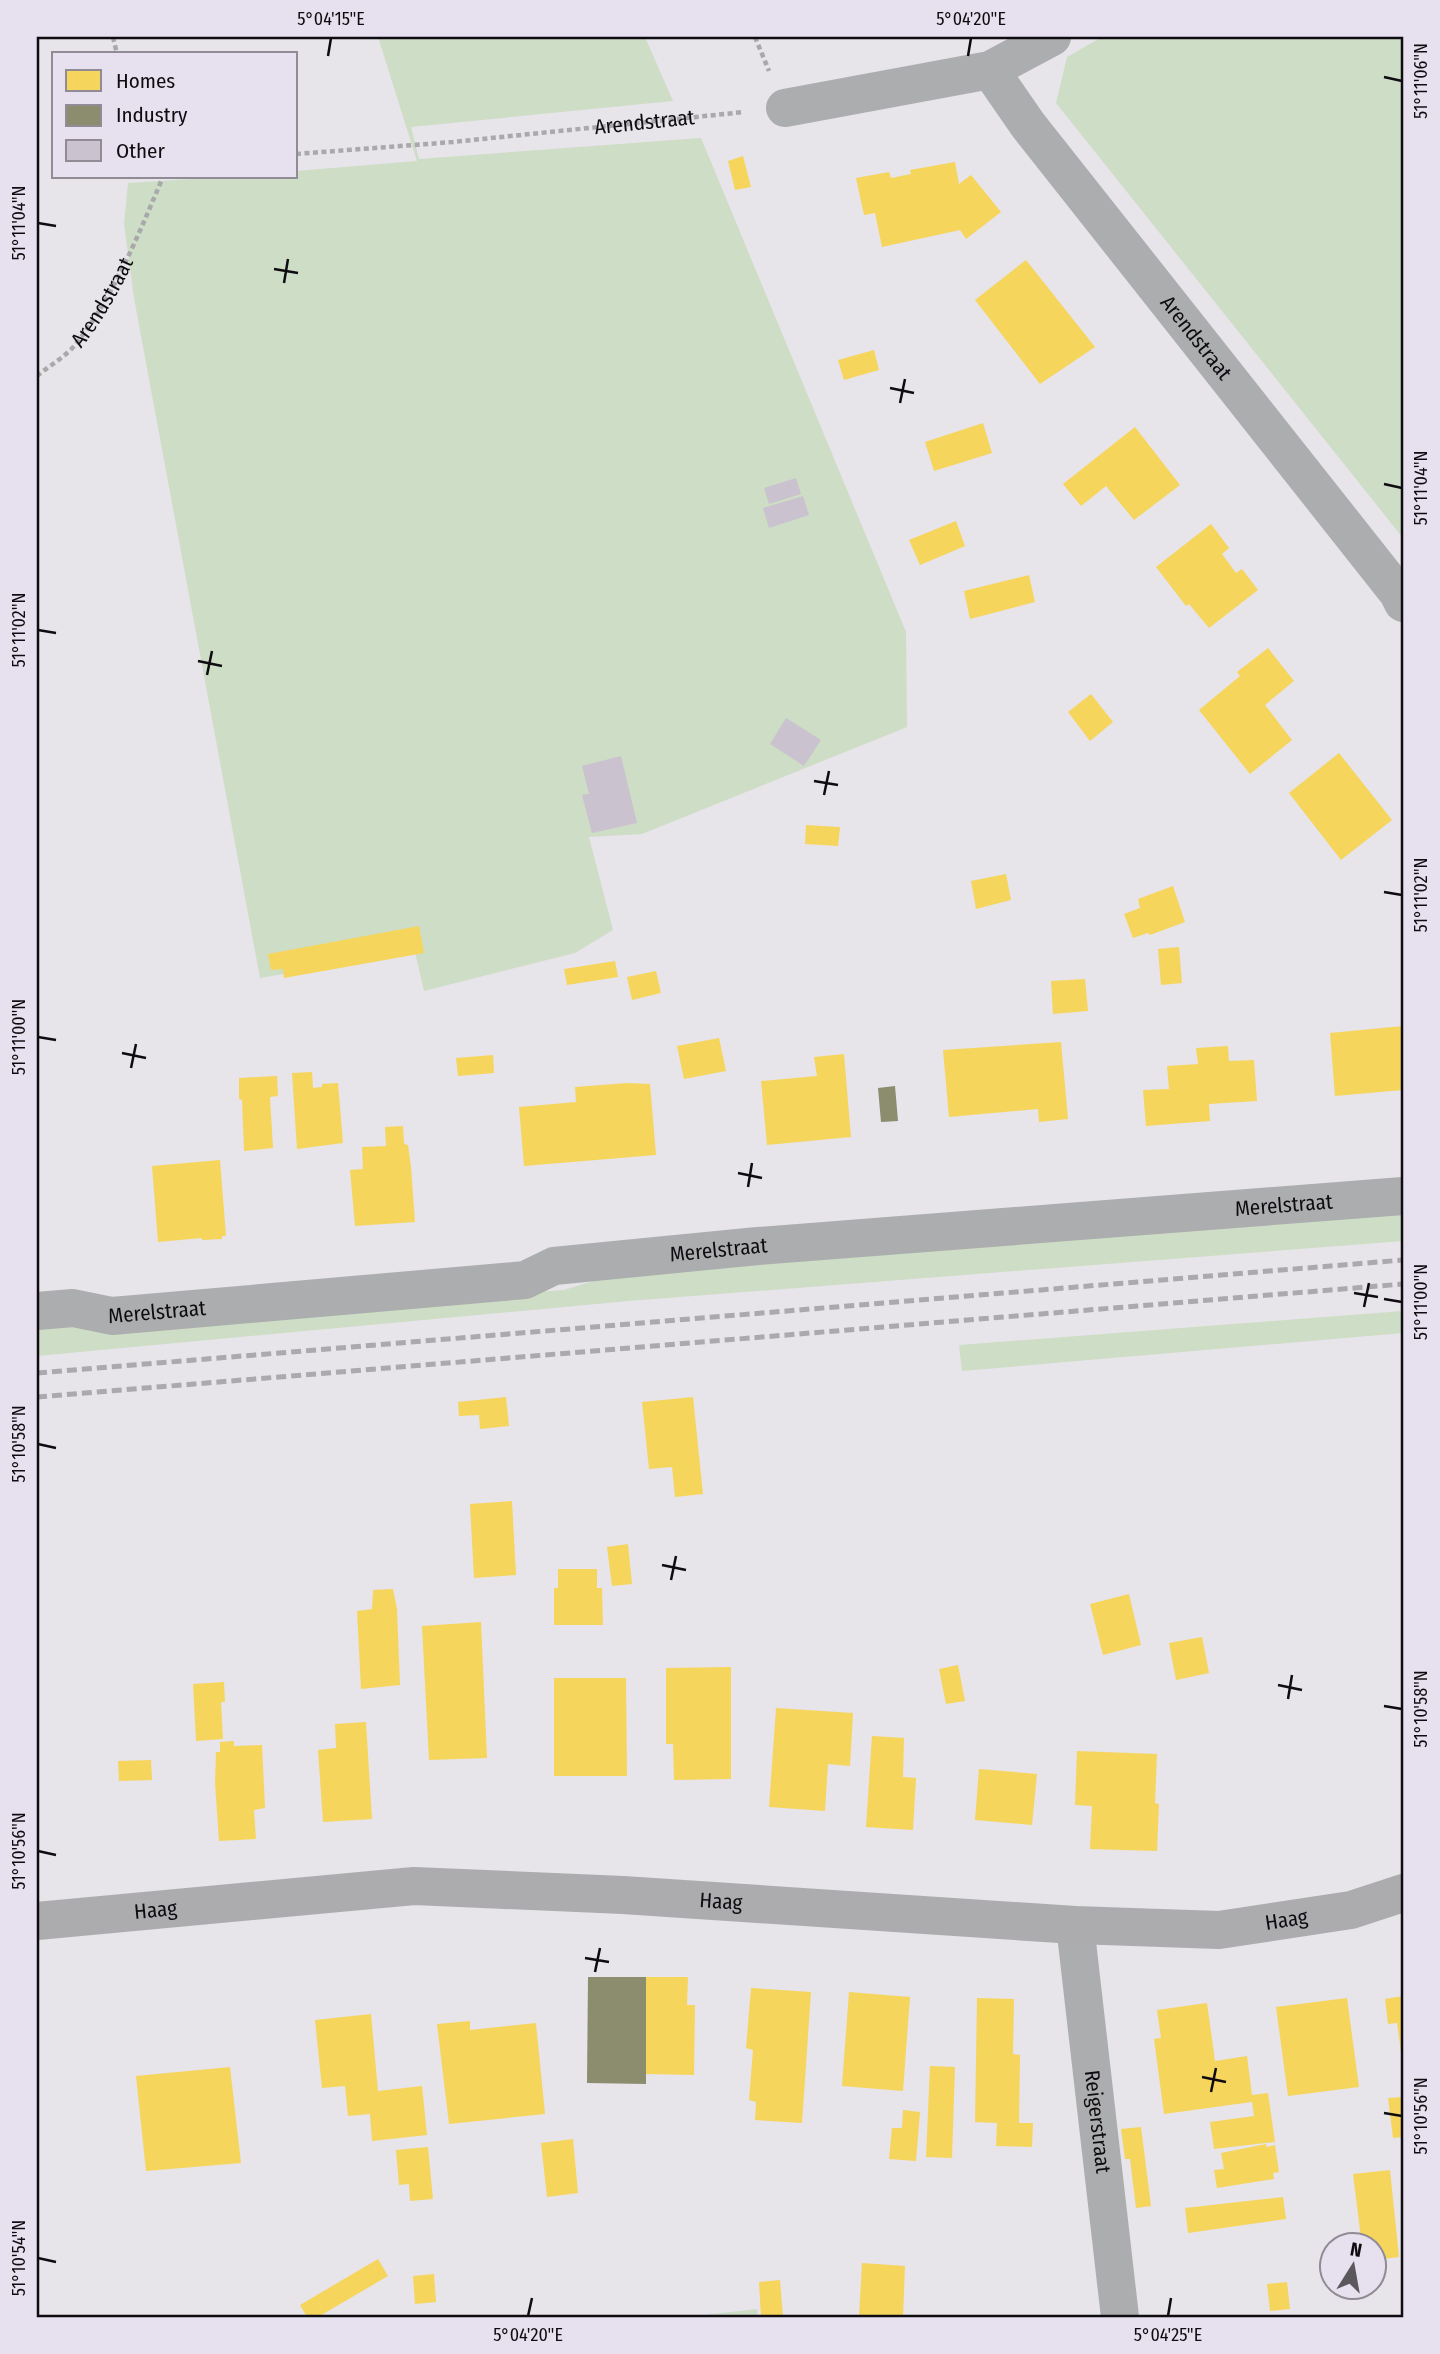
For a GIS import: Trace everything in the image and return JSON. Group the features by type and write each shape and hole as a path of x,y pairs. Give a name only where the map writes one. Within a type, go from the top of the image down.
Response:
{"street":[{"path":"785,108 990,70 1052,37"},
{"name":"Arendstraat","path":"990,70 1028,125 1381,571 1403,603"},
{"name":"Merelstraat","path":"37,1311 73,1308 112,1316 526,1280 554,1266 744,1247 1403,1196"},
{"name":"Haag","path":"37,1920 414,1886 623,1895 1075,1925 1219,1930 1351,1910 1403,1893"},
{"name":"Reigerstraat","path":"1075,1925 1120,2317"}],"path":[{"name":"Arendstraat","path":"298,154 453,142 785,108"},
{"name":"Arendstraat","path":"37,376 73,347 107,298 134,245 163,178"}],"green space":[{"path":"378,37 645,37 673,101 411,127 419,159 701,138 906,632 907,727 642,834 589,837 613,930 575,953 424,991 415,952 260,978 134,298 124,224 128,183 208,178 298,178 298,171 417,161"},
{"path":"1102,37 1403,37 1403,538 1056,103 1067,57"},
{"path":"1403,1212 1403,1241 628,1301 37,1356 37,1329 564,1290 613,1275"},
{"path":"1403,1311 1403,1333 962,1371 959,1345"},
{"path":"757,2309 758,2317 686,2317"}],"building: Homes":[{"path":"743,156 751,187 735,190 728,161"},
{"path":"955,162 959,184 971,175 1001,212 966,239 960,230 882,247 875,213 864,215 856,178 889,172 891,178 911,174 910,170"},
{"path":"1026,260 1095,347 1040,384 975,300"},
{"path":"874,350 879,370 844,380 838,360"},
{"path":"983,423 992,453 934,471 925,442"},
{"path":"1135,427 1180,485 1134,520 1106,486 1081,506 1063,484"},
{"path":"956,521 965,546 920,565 909,540"},
{"path":"1211,524 1229,548 1222,554 1236,573 1242,569 1258,590 1209,628 1189,604 1186,606 1156,567"},
{"path":"1029,575 1035,602 970,619 964,591"},
{"path":"1268,648 1294,681 1265,705 1292,740 1250,774 1199,710 1240,676 1237,672"},
{"path":"1091,694 1113,722 1090,741 1068,712"},
{"path":"1339,753 1392,820 1341,860 1289,793"},
{"path":"806,825 840,827 838,846 805,844"},
{"path":"1006,874 1011,900 976,909 971,881"},
{"path":"1173,886 1185,922 1150,935 1148,933 1133,938 1124,914 1140,908 1138,899"},
{"path":"419,926 424,953 284,978 283,969 271,970 268,954"},
{"path":"1179,947 1182,983 1161,985 1158,949"},
{"path":"615,961 618,977 567,985 564,969"},
{"path":"656,971 661,993 632,1000 627,977"},
{"path":"1085,979 1088,1011 1053,1014 1051,981"},
{"path":"1403,1026 1403,1090 1335,1096 1330,1033"},
{"path":"719,1038 726,1071 684,1079 677,1046"},
{"path":"1061,1042 1068,1119 1039,1122 1038,1109 949,1117 943,1050"},
{"path":"1228,1046 1229,1061 1254,1060 1257,1101 1209,1104 1210,1121 1146,1126 1143,1090 1169,1089 1167,1066 1198,1064 1196,1048"},
{"path":"844,1054 851,1137 767,1145 761,1081 817,1076 814,1057"},
{"path":"493,1055 494,1073 458,1076 456,1058"},
{"path":"312,1072 313,1088 322,1087 322,1084 338,1083 343,1143 297,1149 292,1073"},
{"path":"277,1076 278,1096 270,1097 273,1148 244,1151 239,1078"},
{"path":"650,1084 656,1155 524,1166 519,1107 576,1102 575,1087"},
{"path":"403,1126 404,1144 408,1145 411,1167 415,1222 355,1226 350,1170 363,1169 362,1147 386,1146 385,1127"},
{"path":"220,1160 226,1236 222,1236 222,1239 158,1242 152,1166"},
{"path":"506,1397 509,1426 480,1429 479,1415 459,1416 458,1402"},
{"path":"693,1397 703,1494 675,1497 672,1467 649,1469 642,1402"},
{"path":"512,1501 516,1575 474,1578 470,1504"},
{"path":"628,1544 632,1584 612,1586 607,1547"},
{"path":"558,1569 597,1569 597,1588 602,1588 603,1625 554,1625 554,1588 558,1588"},
{"path":"393,1589 397,1609 400,1685 361,1689 357,1611 372,1609 373,1590"},
{"path":"1129,1594 1141,1645 1103,1655 1090,1604"},
{"path":"481,1622 487,1758 429,1760 422,1626"},
{"path":"1202,1637 1209,1673 1176,1680 1169,1643"},
{"path":"958,1665 965,1701 946,1704 939,1669"},
{"path":"731,1667 731,1779 674,1780 673,1744 666,1744 666,1668"},
{"path":"554,1678 626,1678 627,1776 554,1776"},
{"path":"224,1682 225,1702 221,1702 223,1739 196,1741 193,1684"},
{"path":"776,1708 853,1713 850,1766 828,1764 825,1811 769,1807"},
{"path":"366,1722 372,1819 323,1822 318,1750 336,1748 335,1724"},
{"path":"872,1736 904,1738 903,1777 916,1778 913,1830 866,1827"},
{"path":"234,1741 234,1746 262,1745 265,1808 254,1810 256,1839 219,1841 216,1752 220,1752 220,1742"},
{"path":"1077,1751 1157,1754 1157,1851 1090,1849 1092,1806 1075,1805"},
{"path":"151,1760 152,1780 119,1781 118,1761"},
{"path":"979,1769 1037,1774 1032,1825 975,1820"},
{"path":"646,1977 688,1977 687,2005 695,2005 694,2075 646,2074"},
{"path":"751,1988 811,1992 802,2123 755,2120 756,2102 749,2100 753,2050 746,2048"},
{"path":"849,1992 910,1997 903,2091 842,2086"},
{"path":"1403,1996 1401,2052 1397,2023 1388,2024 1385,1999"},
{"path":"977,1998 1014,1999 1013,2054 1020,2055 1019,2123 1033,2123 1032,2147 996,2146 997,2123 975,2122"},
{"path":"1347,1998 1359,2087 1288,2096 1276,2007"},
{"path":"1207,2003 1215,2061 1247,2056 1252,2095 1268,2093 1275,2142 1214,2149 1210,2122 1254,2116 1252,2102 1164,2114 1154,2039 1161,2038 1157,2010"},
{"path":"371,2014 378,2091 422,2086 427,2135 372,2141 370,2114 348,2116 345,2086 322,2088 315,2020"},
{"path":"470,2021 470,2030 536,2023 545,2114 449,2124 437,2024"},
{"path":"930,2066 955,2067 952,2158 926,2157"},
{"path":"230,2067 241,2163 146,2171 136,2076"},
{"path":"1403,2097 1403,2137 1393,2138 1388,2098"},
{"path":"903,2110 920,2112 916,2161 889,2159 892,2128 902,2128"},
{"path":"1141,2127 1151,2206 1136,2208 1130,2159 1125,2159 1121,2129"},
{"path":"573,2139 578,2193 547,2197 541,2143"},
{"path":"1266,2144 1267,2147 1275,2145 1279,2172 1273,2173 1274,2179 1217,2188 1214,2170 1224,2169 1221,2153"},
{"path":"428,2147 433,2199 410,2201 409,2184 399,2185 396,2150"},
{"path":"1390,2170 1399,2257 1388,2258 1388,2232 1360,2232 1353,2174"},
{"path":"1283,2197 1286,2219 1188,2233 1185,2208"},
{"path":"378,2259 388,2276 318,2317 307,2317 300,2305"},
{"path":"862,2263 905,2266 903,2317 859,2317"},
{"path":"434,2274 436,2302 415,2304 413,2276"},
{"path":"780,2280 783,2317 761,2317 759,2282"},
{"path":"1287,2282 1290,2309 1270,2311 1267,2284"}],"building: Industry":[{"path":"895,1086 898,1121 881,1122 878,1088"},
{"path":"588,1977 646,1977 646,2084 587,2083"}],"building: Other":[{"path":"796,478 801,494 769,504 764,488"},
{"path":"803,496 809,515 769,528 763,508"},
{"path":"786,718 821,740 804,766 770,744"},
{"path":"621,756 637,823 592,833 582,795 589,794 582,766"}],"railway":[{"path":"37,1373 1403,1260"},
{"path":"37,1397 1403,1284"}]}
